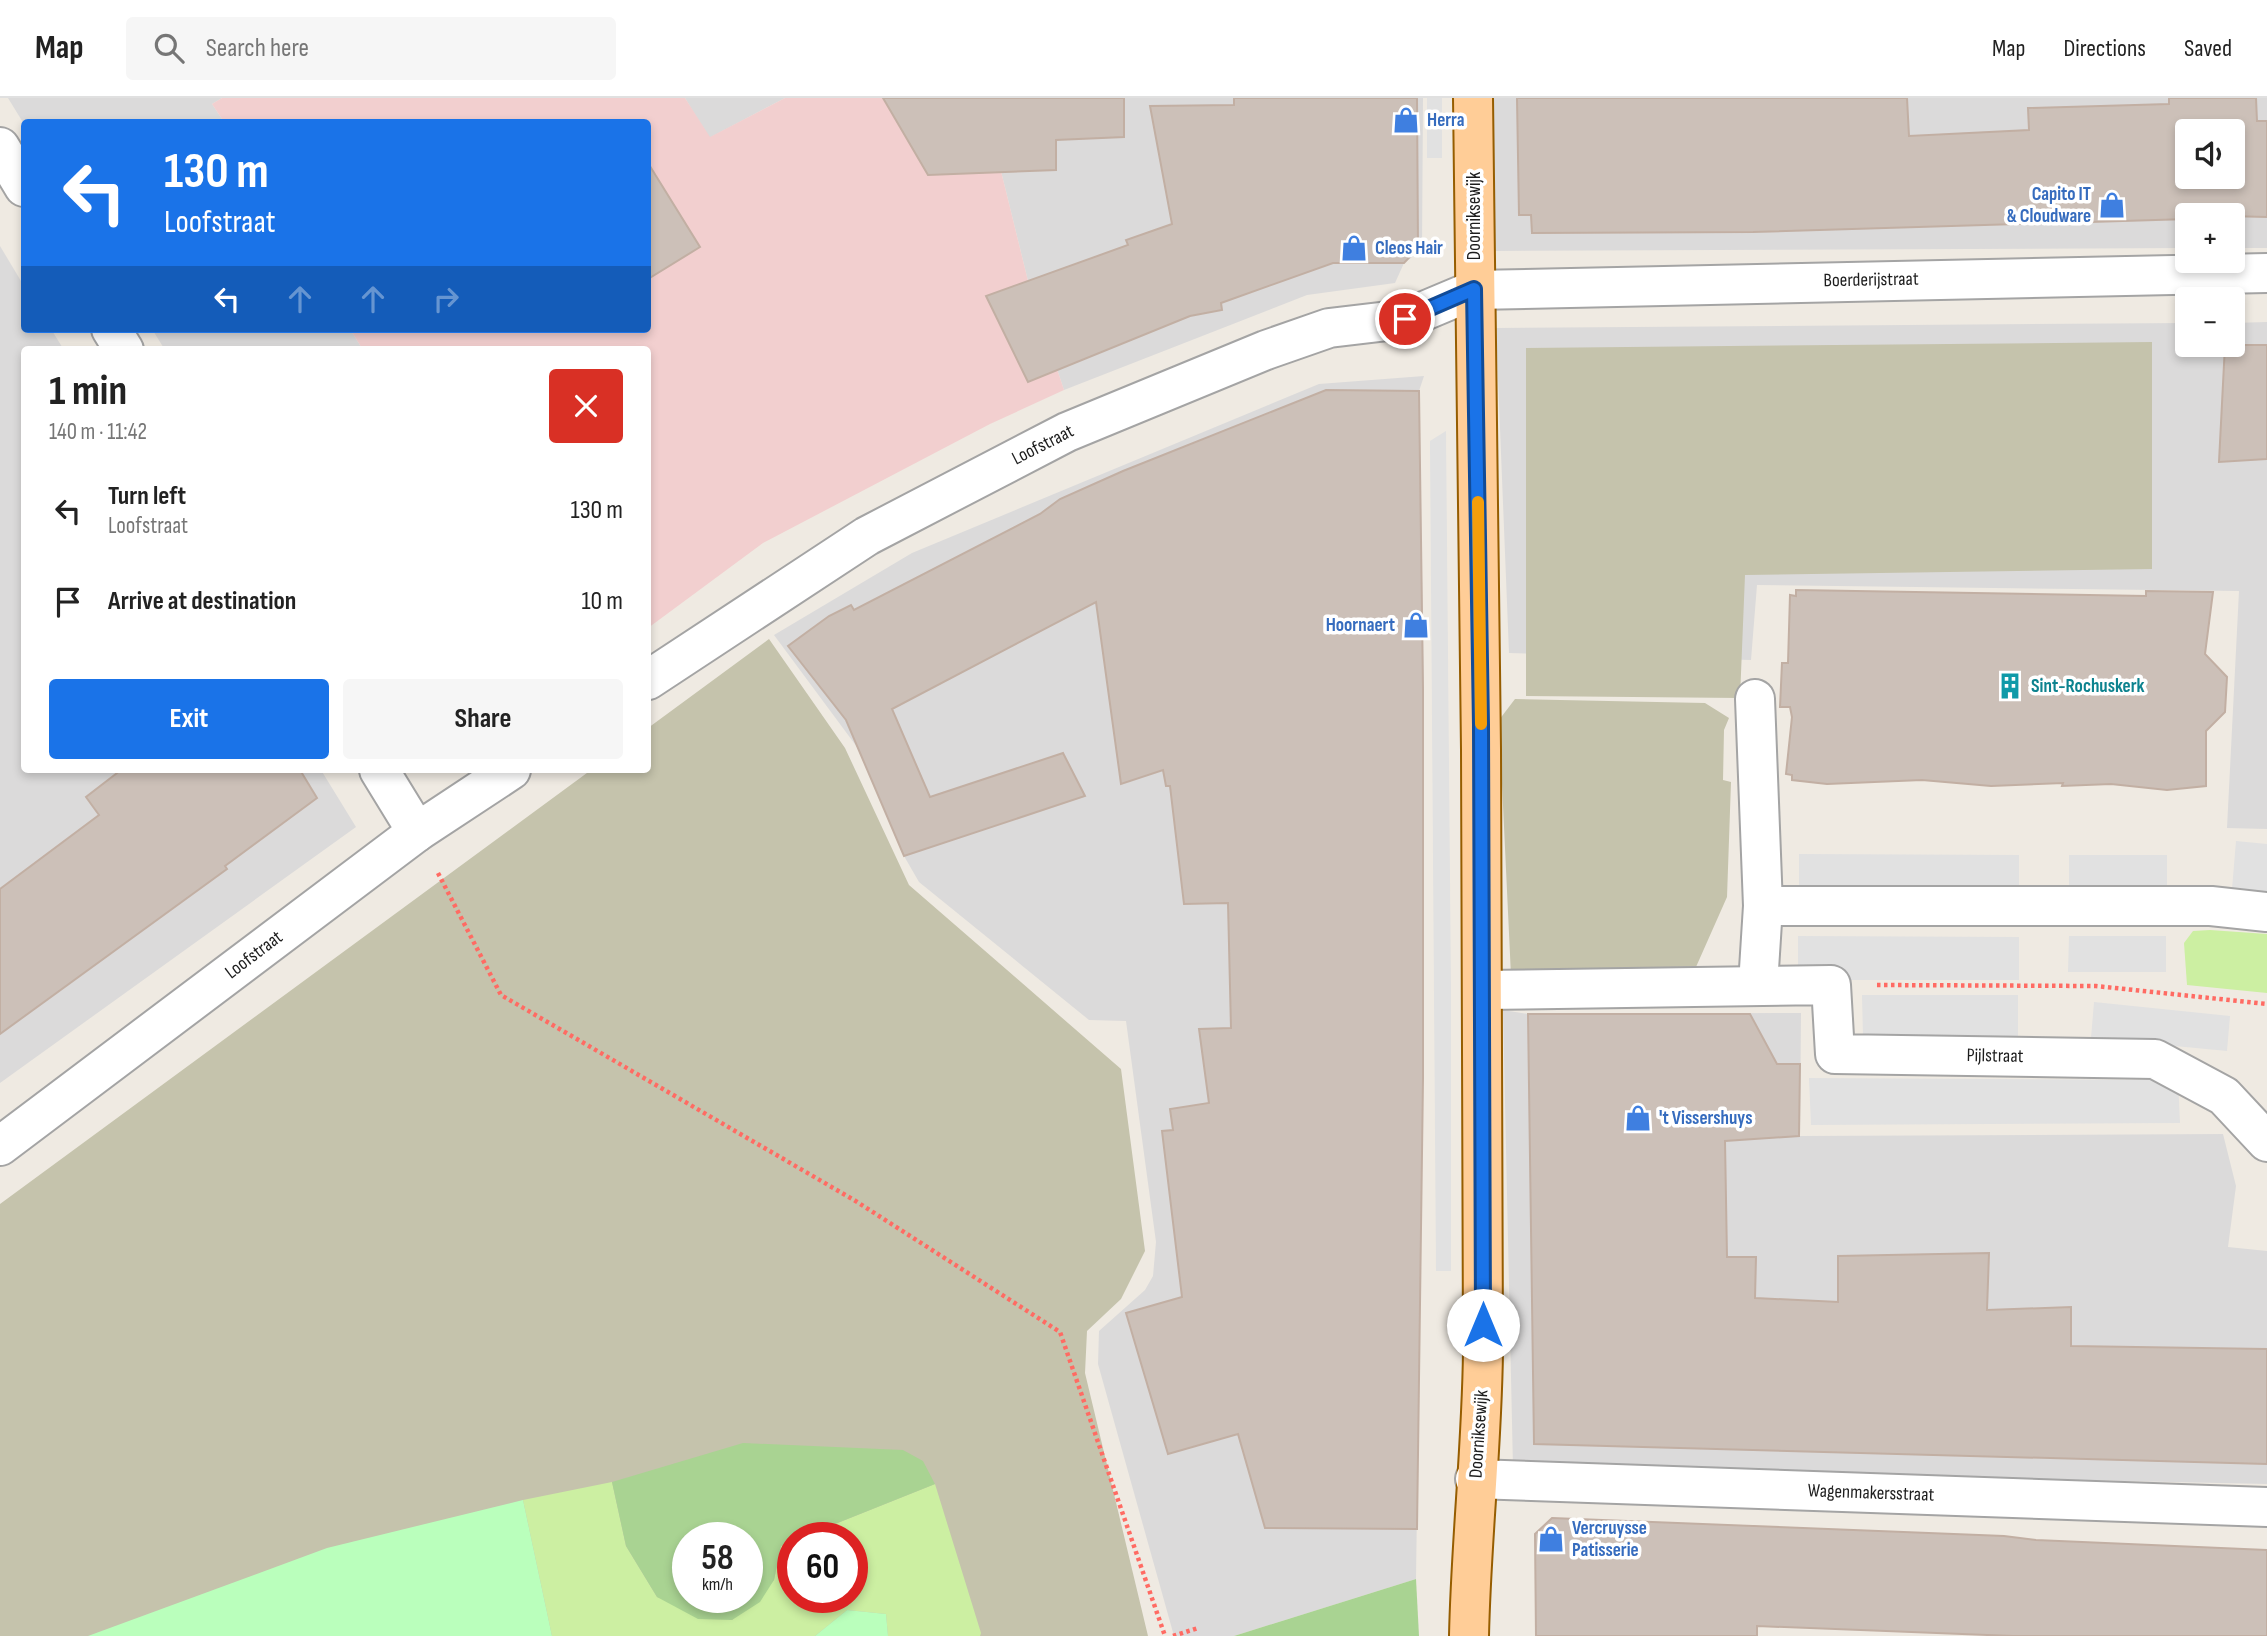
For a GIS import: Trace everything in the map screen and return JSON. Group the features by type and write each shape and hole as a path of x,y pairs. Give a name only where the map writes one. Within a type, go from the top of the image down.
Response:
{"main road":[{"name":"Doorniksewijk","path":"1469,1636 1475,1479 1482,1411 1483,990 1473,98"}],"street":[{"path":"0,146 21,182"},
{"name":"Boerderijstraat","path":"1474,289 2267,273"},
{"name":"Loofstraat","path":"651,678 867,536 1067,432 1316,333 1405,319 1474,289"},
{"path":"1755,699 1763,906 1758,985"},
{"path":"381,773 417,832"},
{"name":"Loofstraat","path":"0,1146 417,832 506,773"},
{"path":"1763,906 2211,906 2267,912"},
{"path":"1483,990 1831,985"},
{"name":"Pijlstraat","path":"1831,985 1835,1054 2155,1059 2224,1096 2267,1142"},
{"name":"Wagenmakersstraat","path":"1475,1479 2267,1507"}],"path":[{"path":"417,832 500,995 854,1200 1059,1332 1165,1636"},
{"path":"1831,985 2096,986 2267,1004"},
{"path":"1173,1636 1198,1628"}],"shaded area":[{"path":"8,98 222,98 212,104 222,119 21,119"},
{"path":"222,98 685,98 710,137 785,98 983,98 1029,285 1064,390 990,424 763,543 651,626 651,346 361,346 352,333 651,333 651,119 222,119 212,104"},
{"path":"685,98 785,98 709,138"},
{"path":"983,98 1423,98 1422,250 1404,263 1395,283 1307,295 1064,390 1029,285"},
{"path":"1427,98 1442,98 1442,158 1427,158"},
{"path":"1491,98 2267,98 2267,248 2245,248 2245,203 2175,203 2175,248 1494,251"},
{"path":"0,246 21,281 21,333 53,333 62,346 21,346 21,773 323,773 356,827 0,1083"},
{"path":"2267,322 2267,829 2227,828 2239,591 1757,585 1751,660 1509,653 1496,328 2175,323 2175,357 2245,357 2245,323"},
{"path":"154,333 352,333 361,346 163,346"},
{"path":"2152,342 2152,569 1745,575 1740,698 1526,696 1526,348"},
{"path":"1424,376 1419,391 1424,699 1423,1084 1416,1579 1234,1636 1174,1636 1098,1364 1099,1331 1145,1290 1153,1276 1156,1242 1126,1021 1089,1020 919,882 904,856 857,747 774,635 912,553 1319,384"},
{"path":"1446,431 1451,1271 1436,1271 1430,441"},
{"path":"769,639 845,748 909,885 1121,1069 1145,1251 1121,1299 1087,1331 1085,1373 1148,1636 0,1636 0,1204 587,773 651,773 651,726"},
{"path":"1515,699 1705,703 1729,718 1724,730 1723,780 1731,782 1727,897 1692,976 1511,976 1499,720"},
{"path":"2236,841 2267,844 2267,893 2232,889"},
{"path":"1799,854 2019,855 2019,890 1799,889"},
{"path":"2069,855 2167,855 2167,890 2069,890"},
{"path":"1798,936 2019,937 2019,980 1798,980"},
{"path":"2069,936 2166,936 2166,972 2068,972"},
{"path":"1862,995 2018,995 2018,1038 1863,1038"},
{"path":"2094,1002 2230,1016 2227,1051 2091,1038"},
{"path":"1503,1010 1528,1014 1801,1013 1800,1136 2223,1134 2236,1186 2228,1247 2267,1251 2267,1484 1513,1468"},
{"path":"1809,1078 2178,1080 2180,1123 1811,1125"}],"green space":[{"path":"2193,931 2267,934 2267,993 2187,985 2184,943"},
{"path":"743,1443 903,1450 923,1461 935,1484 840,1522 777,1522 777,1565 774,1580 763,1597 763,1522 672,1522 672,1605 657,1597 626,1546 612,1482"},
{"path":"612,1482 626,1546 657,1597 672,1602 672,1613 709,1613 732,1620 739,1613 763,1613 763,1590 774,1580 777,1565 777,1613 843,1613 815,1636 552,1636 523,1500"},
{"path":"935,1484 980,1636 888,1636 886,1614 868,1612 868,1522 840,1522"},
{"path":"523,1500 552,1636 88,1636 327,1548"},
{"path":"1416,1579 1419,1636 1234,1636"},
{"path":"687,1613 743,1613 732,1620 698,1619"},
{"path":"843,1613 886,1614 888,1636 815,1636"}],"building":[{"path":"883,98 1124,98 1124,137 1056,140 1056,170 928,175"},
{"path":"1234,98 1417,98 1418,248 1404,263 1333,263 1221,303 1222,310 1190,316 1028,382 986,296 1128,245 1126,240 1172,224 1150,106 1234,105"},
{"path":"1517,98 1907,98 1909,136 2029,130 2028,108 2169,104 2169,98 2256,98 2257,121 2267,121 2267,217 2245,216 2245,203 2175,203 2175,219 1753,232 1532,233 1531,215 1519,215"},
{"path":"651,168 700,247 651,277"},
{"path":"2245,345 2267,345 2267,459 2219,462 2224,357 2245,357"},
{"path":"1326,390 1419,391 1423,689 1423,1078 1417,1529 1265,1528 1238,1434 1168,1454 1126,1313 1182,1297 1162,1131 1173,1130 1170,1109 1209,1103 1199,1029 1231,1028 1228,903 1184,904 1170,786 1166,786 1163,770 1121,784 1096,602 892,709 930,797 1063,753 1085,796 904,856 846,720 788,646 829,616 851,605 854,610 1040,514 1060,499"},
{"name":"Sint-Rochuskerk","path":"1796,590 2146,596 2146,591 2213,592 2205,654 2227,677 2225,712 2206,731 2206,786 2167,790 2111,784 1991,786 1922,780 1827,784 1792,780 1792,775 1786,774 1792,717 1790,707 1780,707 1782,663 1788,663 1790,595 1796,596"},
{"path":"117,773 302,773 317,798 225,866 227,869 0,1034 0,889 99,815 86,797"},
{"path":"1528,1014 1750,1014 1777,1064 1800,1064 1799,1136 1725,1141 1727,1257 1756,1257 1755,1298 1838,1302 1838,1256 1989,1253 1987,1310 2071,1307 2071,1346 2267,1349 2267,1464 1534,1444"},
{"path":"1552,1518 2004,1536 2036,1540 2267,1550 2267,1636 2013,1636 1757,1626 1757,1636 1536,1636 1535,1534"}],"slow traffic":[{"path":"1478,502 1481,724"}],"place":[{"name":"Herra","path":"1406,120"},
{"name":"Capito IT & Cloudware","path":"2112,205"},
{"name":"Cleos Hair","path":"1354,248"},
{"name":"Hoornaert","path":"1416,625"},
{"name":"Sint-Rochuskerk","path":"2010,686"},
{"name":"'t Vissershuys","path":"1638,1118"},
{"name":"Vercruysse Patisserie","path":"1551,1539"}],"route":[{"path":"1405,319 1474,289 1481,725 1483,1325"}]}
